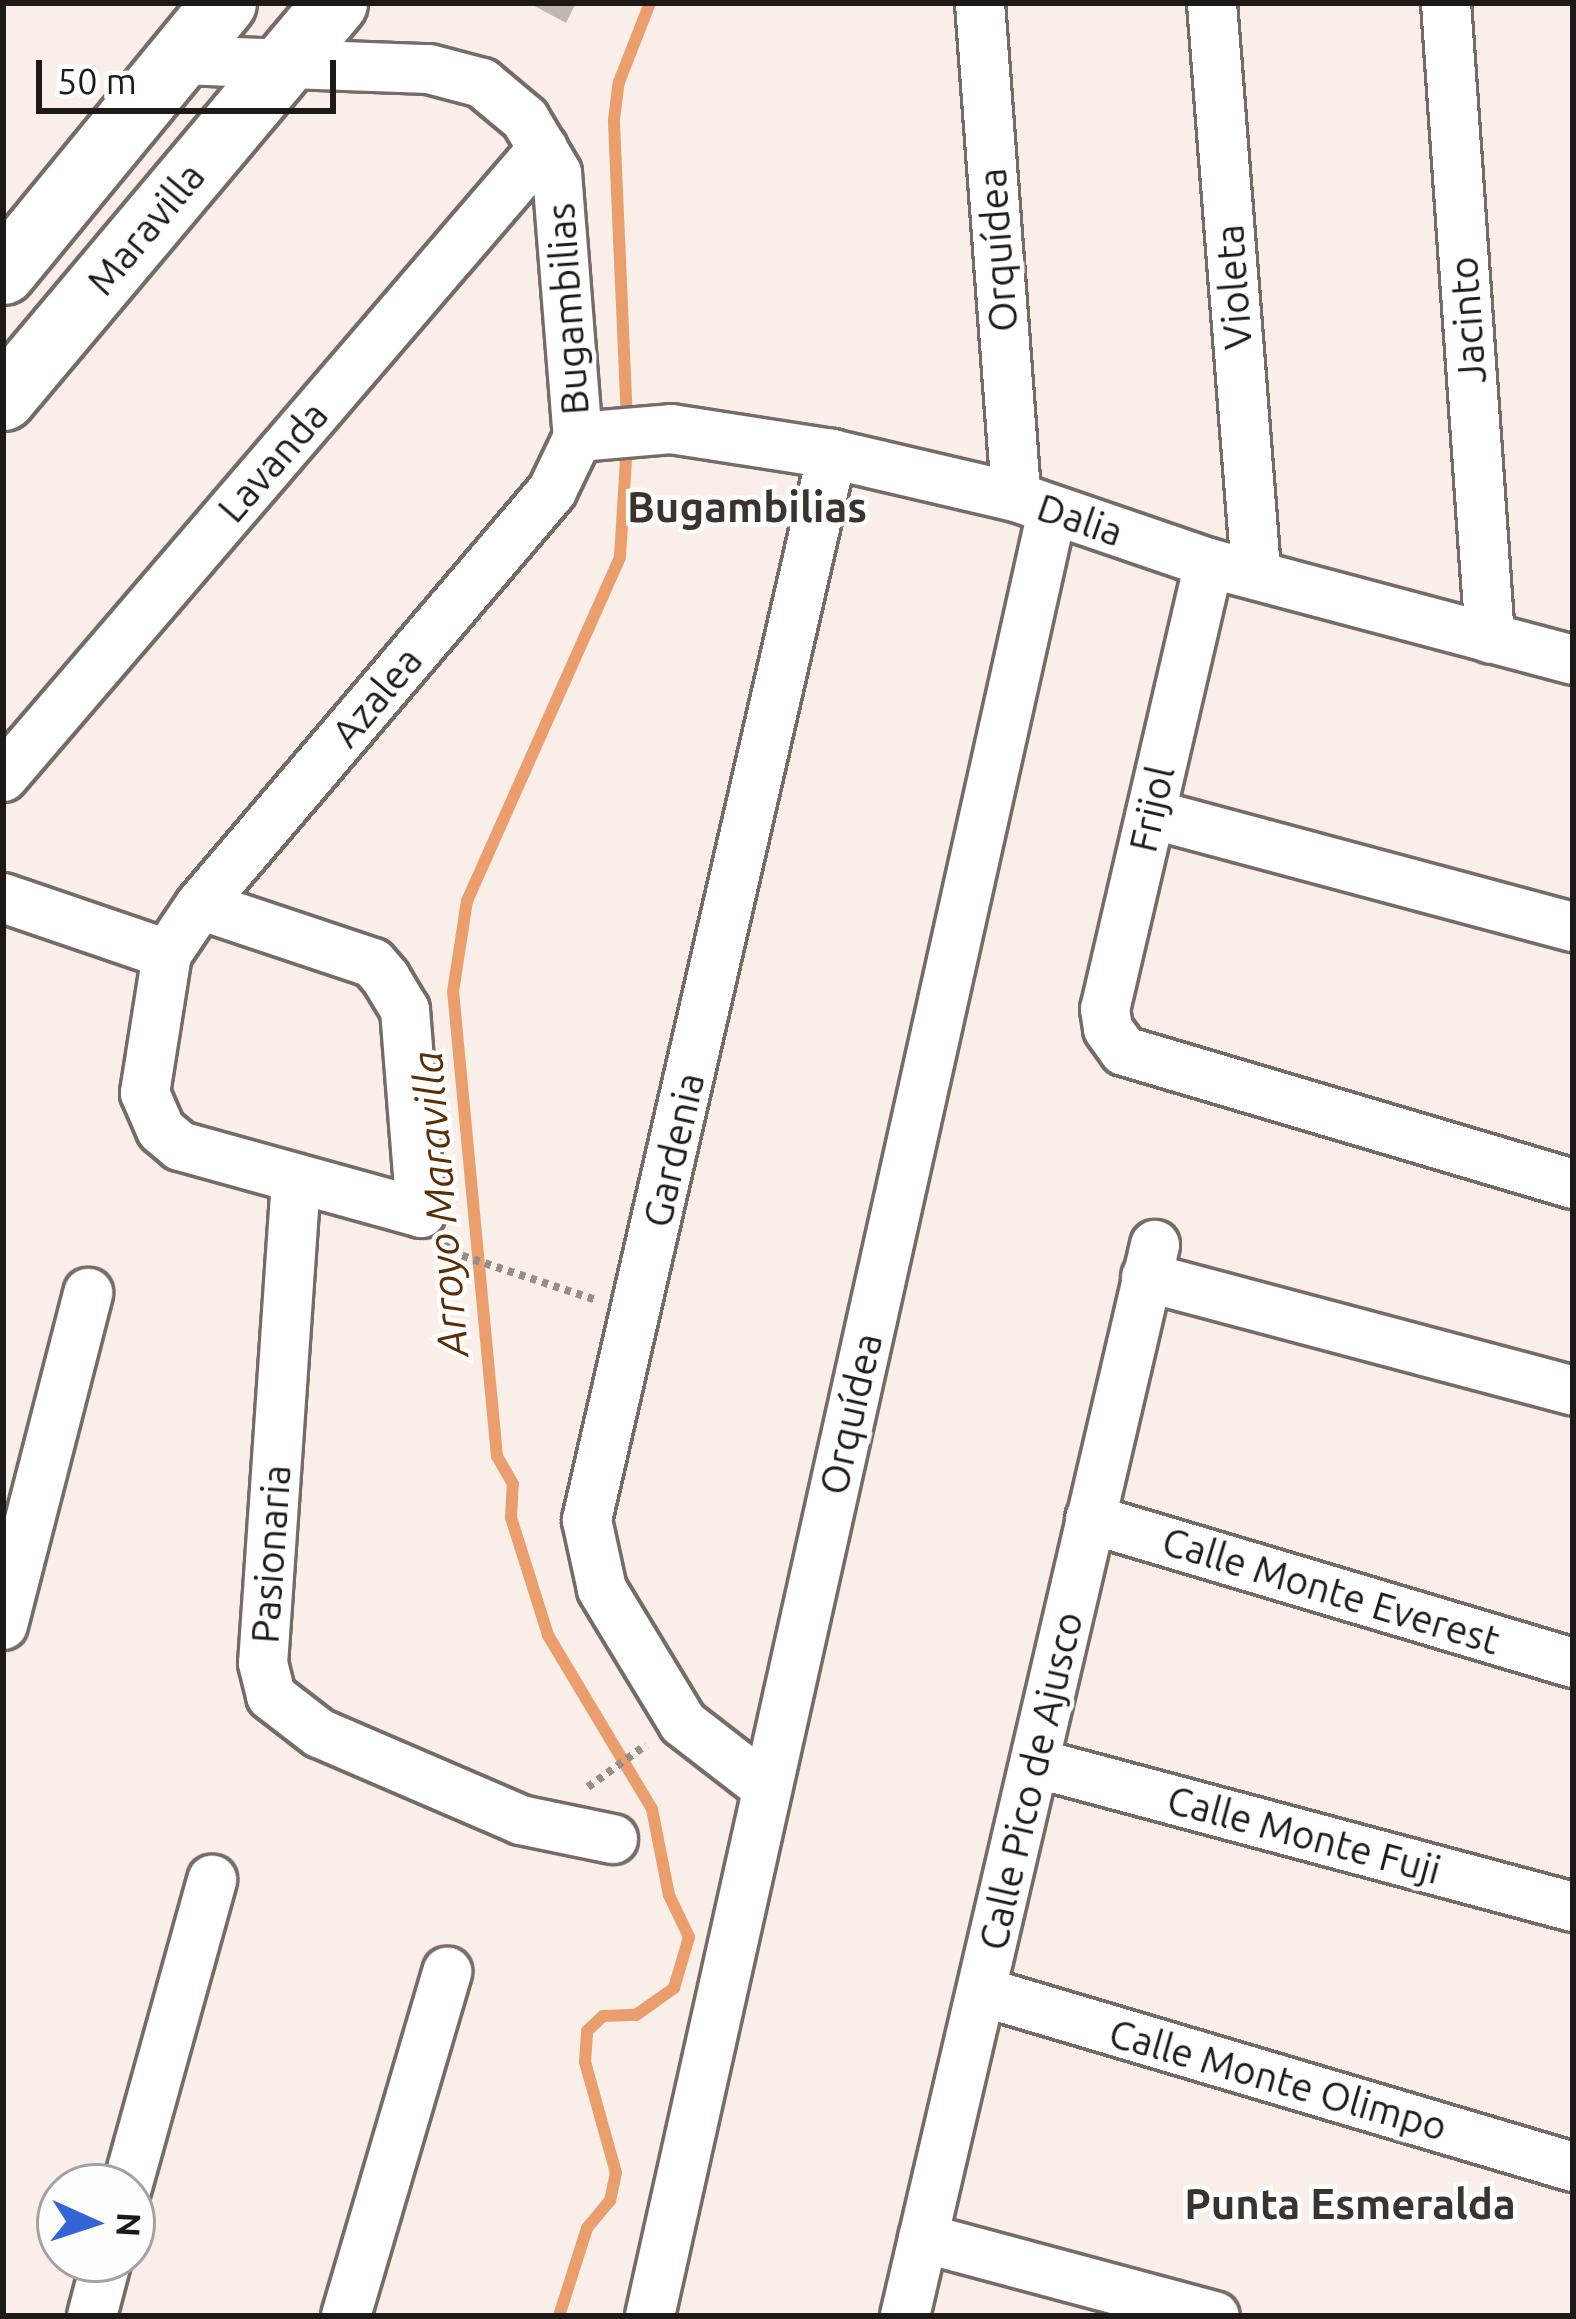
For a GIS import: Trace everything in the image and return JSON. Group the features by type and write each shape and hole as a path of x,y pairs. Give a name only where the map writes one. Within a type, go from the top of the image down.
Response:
{"main road":[{"path":"3,272 224,3"},
{"name":"Maravilla","path":"3,398 335,3"}],"street":[{"name":"Orquídea","path":"650,2316 767,1788 1034,505 980,3"},
{"name":"Violeta","path":"1212,3 1232,567"},
{"name":"Jacinto","path":"1446,3 1490,638"},
{"name":"Bugambilias","path":"180,60 429,69 482,82 525,118 557,173 587,437"},
{"name":"Lavanda","path":"3,777 543,148"},
{"name":"Dalia","path":"587,437 671,430 832,454 1034,505 1232,567 1573,660"},
{"name":"Azalea","path":"166,954 200,905 553,491 587,437"},
{"name":"Gardenia","path":"767,1788 683,1723 602,1589 587,1520 832,454"},
{"name":"Frijol","path":"1232,567 1150,814 1105,1009 1124,1052 1573,1184"},
{"path":"1150,814 1573,927"},
{"path":"3,898 166,954 146,1093 161,1130 180,1146 421,1213 398,995 373,963 200,905"},
{"name":"Pasionaria","path":"296,1180 263,1663 271,1696 319,1733 520,1820 613,1839"},
{"name":"Calle Pico de Ajusco","path":"905,2316 1150,1261 1573,1391"},
{"path":"3,1625 88,1293"},
{"name":"Calle Monte Everest","path":"1090,1519 1573,1663"},
{"name":"Calle Monte Fuji","path":"1034,1763 1573,1907"},
{"path":"134,2163 212,1880"},
{"path":"346,2316 447,1972"},
{"name":"Calle Monte Olimpo","path":"983,1992 1573,2167"},
{"path":"923,2238 1215,2316"},
{"path":"92,2316 101,2283"}],"path":[{"path":"451,1252 517,1277 638,1312"},
{"path":"588,1787 645,1745"}],"building":[{"path":"529,3 576,3 566,23"}],"waterway":[{"name":"Arroyo Maravilla","path":"627,421 614,120 619,82 650,3"},
{"name":"Arroyo Maravilla","path":"559,2316 587,2228 610,2201 616,2173 585,2062 587,2031 603,2016 636,2015 674,1988 689,1937 669,1895 652,1809 548,1635 511,1518 513,1484 497,1456 453,992 467,901 620,557 627,442"}],"district":[{"name":"Bugambilias","path":"747,507"},
{"name":"Punta Esmeralda","path":"1350,2204"}]}
